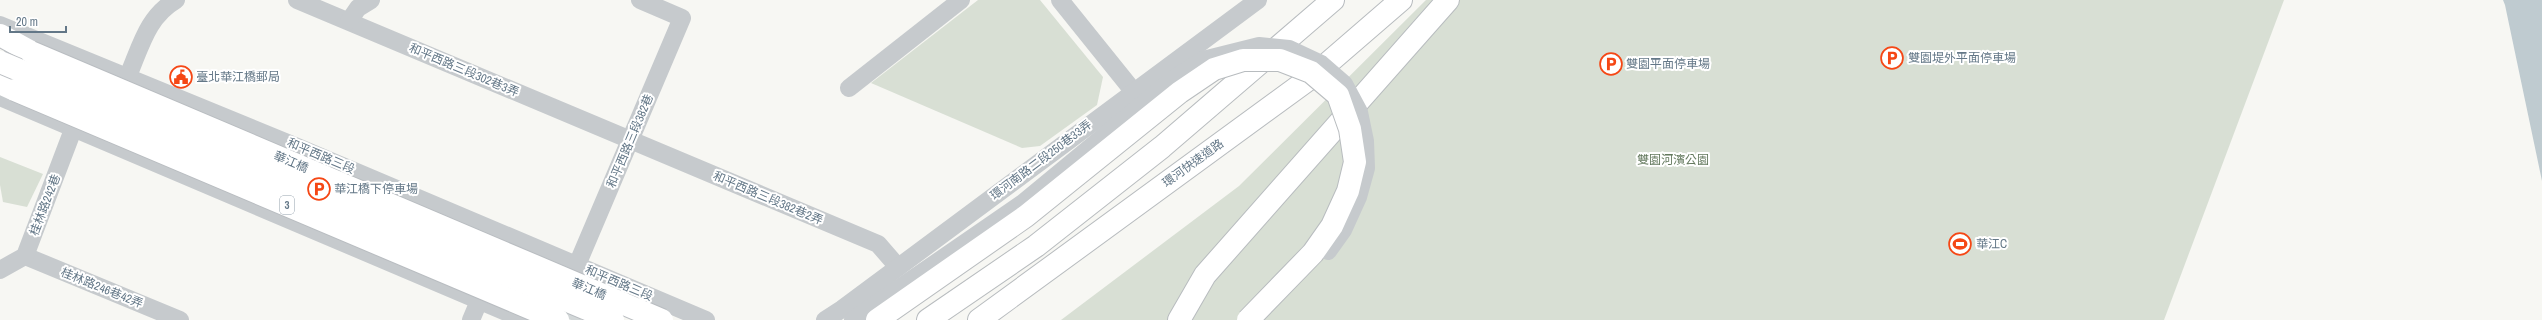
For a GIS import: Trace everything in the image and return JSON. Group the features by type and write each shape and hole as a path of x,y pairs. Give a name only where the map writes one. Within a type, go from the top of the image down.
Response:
{"main road":[{"path":"928,320 1036,246 1162,147 1333,0"},
{"name":"環河快速道路","path":"979,320 1313,76 1401,0"},
{"path":"1179,320 1185,306 1205,275 1448,0"},
{"name":"華江橋","path":"0,35 31,52 662,320"},
{"path":"877,320 1026,216 1180,92 1214,69 1243,60 1280,60 1312,72 1338,95 1350,129 1355,162 1348,191 1332,226 1313,253 1248,320"},
{"name":"3","path":"0,62 613,320"},
{"name":"3","path":"5,90 558,320"}],"street":[{"path":"128,76 153,20 163,8 176,0"},
{"name":"和平西路三段302巷3弄","path":"297,0 630,141"},
{"path":"349,21 358,8 371,0"},
{"name":"和平西路三段382巷","path":"573,268 630,141 682,18 640,0"},
{"path":"849,88 961,0"},
{"path":"1060,0 1134,92"},
{"name":"環河南路二段250巷33弄","path":"825,320 1258,0"},
{"name":"和平西路三段","path":"0,25 128,76 573,268 706,320"},
{"path":"853,320 1023,203 1172,80 1203,60 1260,46 1289,49 1321,64 1344,84 1359,112 1365,141 1366,168 1358,197 1343,230 1325,254 1263,320"},
{"path":"5,90 74,127 525,320"},
{"name":"桂林路242巷","path":"25,256 74,127"},
{"name":"和平西路三段382巷2弄","path":"630,141 878,244 898,267"},
{"path":"0,270 25,256"},
{"name":"桂林路246巷42弄","path":"25,256 180,320"},
{"path":"573,268 587,279"},
{"path":"471,320 480,301"}],"green space":[{"path":"978,0 1040,0 1103,77 1097,105 1040,146 1022,148 871,83"},
{"name":"雙園河濱公園","path":"1426,0 2284,0 2164,320 1061,320 1239,186"},
{"path":"0,157 43,174 27,207 3,202 0,185"}],"shaded area":[{"path":"2503,0 2542,0 2542,181 2505,5"}],"tunnel":[{"path":"571,320 582,293"}],"place":[{"name":"雙園堤外平面停車場","path":"1892,58"},
{"name":"雙園平面停車場","path":"1611,64"},
{"name":"臺北華江橋郵局","path":"181,77"},
{"name":"華江橋下停車場","path":"319,189"},
{"name":"華江C","path":"1960,244"}]}
